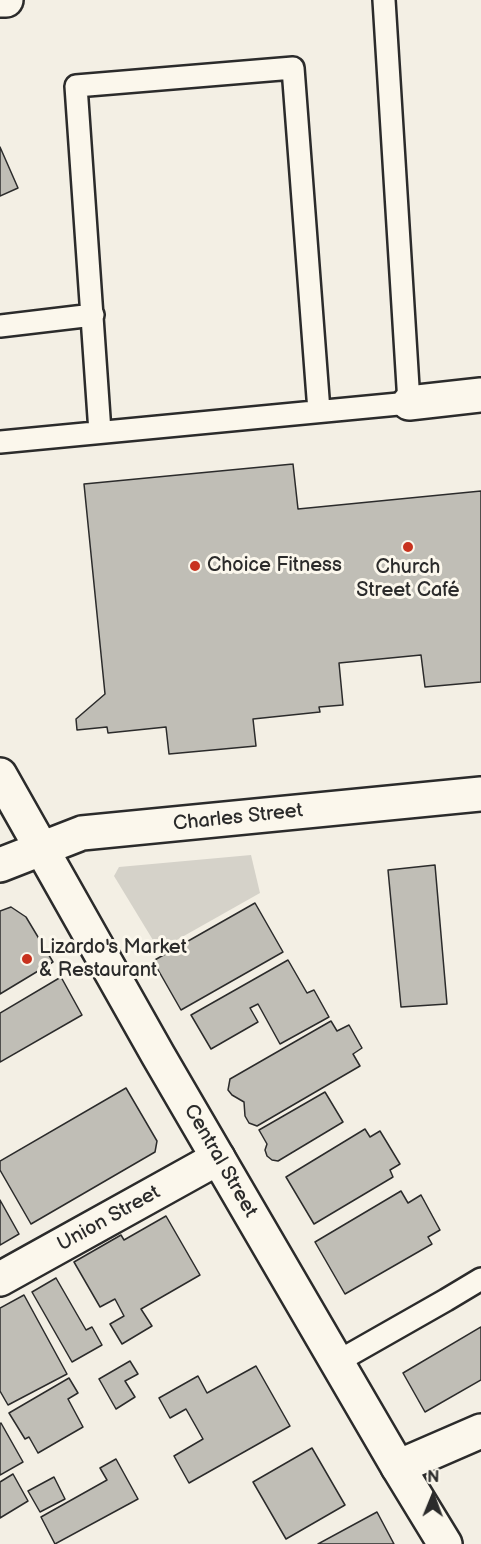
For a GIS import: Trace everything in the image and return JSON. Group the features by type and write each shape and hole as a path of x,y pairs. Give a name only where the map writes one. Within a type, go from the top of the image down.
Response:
{"street":[{"path":"0,0 6,0"},
{"path":"409,403 481,395"},
{"name":"Central Street","path":"0,775 218,1158 445,1544"},
{"name":"Charles Street","path":"0,865 82,833 481,794"},
{"name":"Union Street","path":"0,1279 218,1158"},
{"path":"398,1467 481,1431"}],"lane":[{"path":"0,442 409,403 384,0"},
{"path":"100,432 76,86 293,68 319,411"},
{"path":"0,326 93,315"},
{"path":"337,1362 481,1279"}],"shaded area":[{"path":"251,855 260,893 159,950 114,876 119,867"}],"building":[{"path":"0,147 18,188 0,196"},
{"path":"293,464 298,509 481,491 481,682 425,687 421,655 339,663 343,705 319,707 320,712 253,719 256,746 169,754 166,727 108,733 107,727 77,730 76,719 105,694 84,484"},
{"path":"435,865 447,1004 401,1007 388,870"},
{"path":"255,903 283,952 181,1010 153,961"},
{"path":"11,907 26,917 53,962 0,994 0,911"},
{"path":"288,960 307,993 314,990 329,1017 280,1044 258,1004 250,1008 258,1022 211,1049 191,1015"},
{"path":"61,977 82,1015 0,1062 0,1013"},
{"path":"331,1021 337,1031 349,1025 362,1048 353,1054 360,1066 257,1126 249,1123 245,1116 244,1102 228,1090 230,1079"},
{"path":"126,1088 157,1141 155,1152 31,1224 0,1170 0,1161"},
{"path":"325,1092 343,1122 278,1161 267,1156 265,1150 267,1144 259,1130"},
{"path":"365,1129 370,1137 380,1131 400,1164 390,1170 393,1177 314,1224 286,1177"},
{"path":"401,1191 408,1203 421,1195 440,1230 428,1237 432,1244 345,1294 315,1242"},
{"path":"0,1200 19,1234 0,1245"},
{"path":"166,1216 200,1275 141,1309 152,1326 122,1344 110,1324 124,1316 115,1299 100,1307 74,1262 121,1235 124,1240"},
{"path":"56,1278 86,1330 92,1327 102,1345 72,1362 32,1292"},
{"path":"24,1295 67,1374 8,1405 0,1391 0,1308"},
{"path":"481,1327 481,1380 425,1412 403,1373"},
{"path":"130,1361 138,1374 125,1381 135,1397 116,1409 99,1379"},
{"path":"256,1366 290,1426 189,1483 174,1456 203,1439 186,1409 170,1418 159,1398 198,1376 207,1393"},
{"path":"69,1378 78,1393 68,1399 83,1427 38,1453 29,1437 25,1439 9,1413"},
{"path":"0,1424 23,1462 0,1475"},
{"path":"312,1448 345,1505 286,1539 253,1482"},
{"path":"116,1459 138,1499 55,1544 41,1517 107,1480 100,1468"},
{"path":"13,1474 28,1501 0,1518 0,1482"},
{"path":"54,1477 65,1499 40,1512 28,1491"},
{"path":"377,1512 394,1544 318,1544"}],"place":[{"name":"Church Street Café","path":"408,547"},
{"name":"Choice Fitness","path":"195,566"},
{"name":"Lizardo's Market & Restaurant","path":"27,959"}]}
